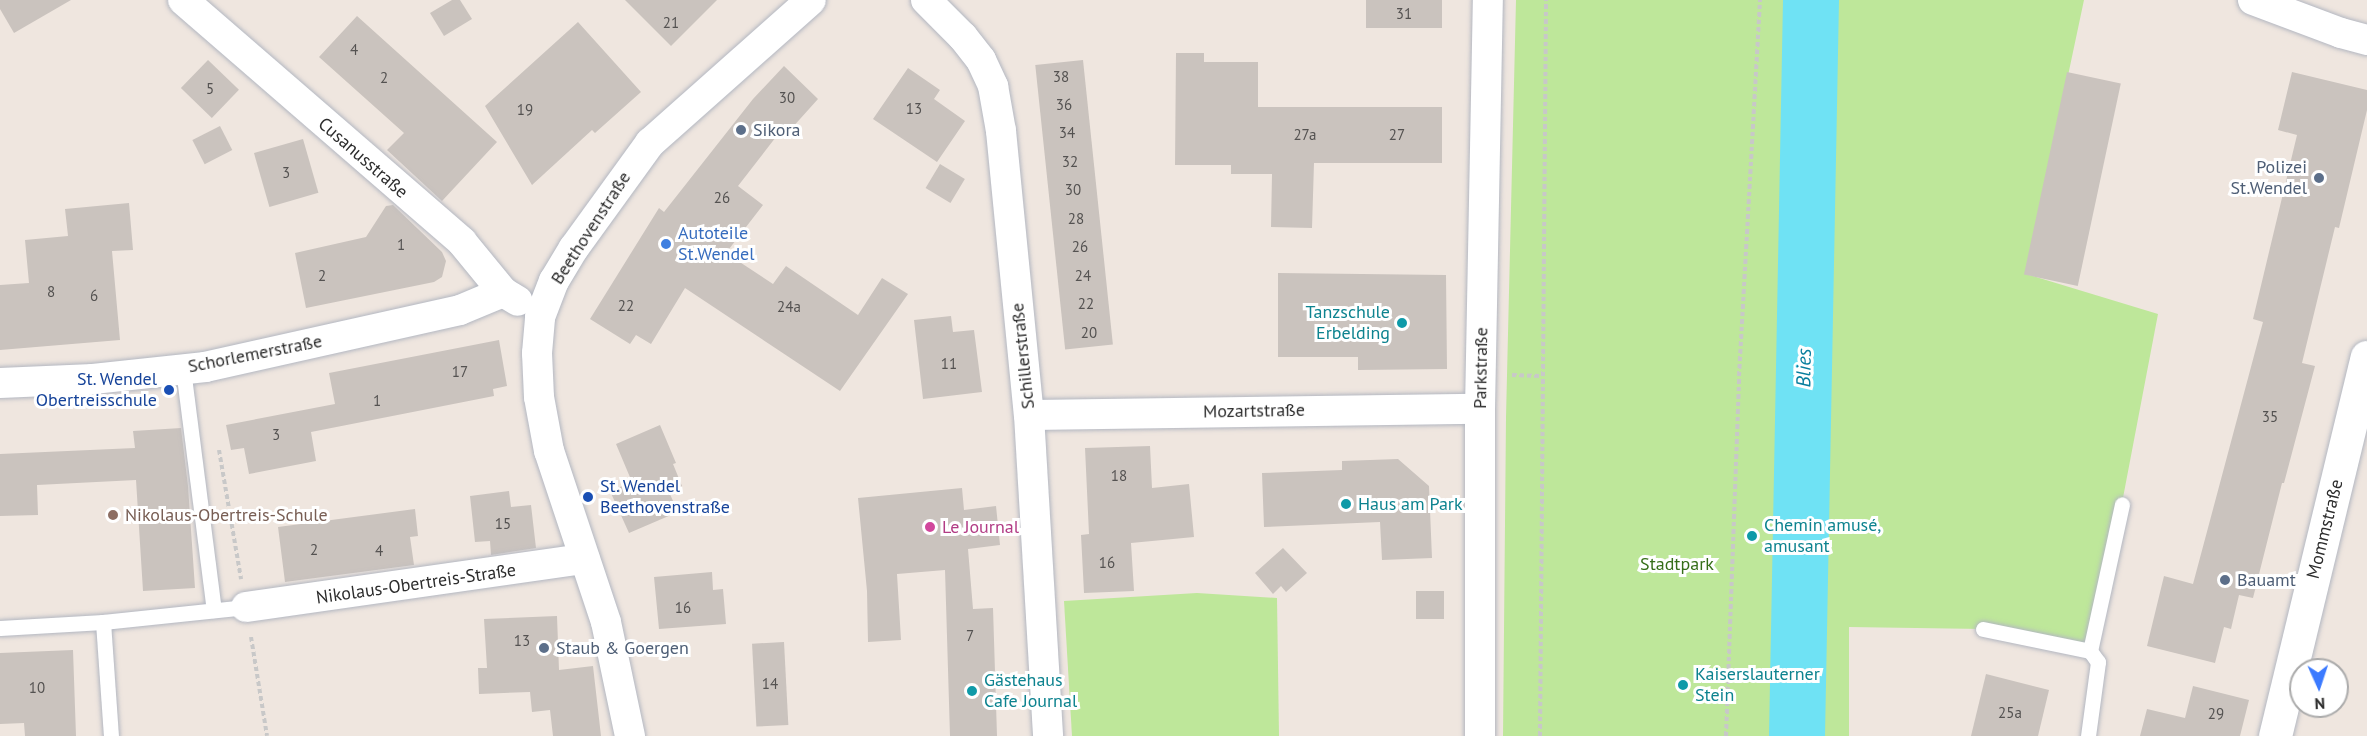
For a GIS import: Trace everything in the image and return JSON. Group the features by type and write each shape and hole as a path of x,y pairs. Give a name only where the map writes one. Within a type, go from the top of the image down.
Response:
{"main road":[{"name":"Mommstraße","path":"2275,736 2367,357"}],"street":[{"name":"Cusanusstraße","path":"183,0 462,242 504,292 540,317"},
{"name":"Beethovenstraße","path":"630,736 606,622 549,451 539,397 537,352 540,317 554,281 574,248 650,143 811,0"},
{"name":"Schillerstraße","path":"926,0 963,37 981,60 993,87 1001,132 1029,415 1048,736"},
{"name":"Parkstraße","path":"1480,736 1480,409 1488,0"},
{"path":"2253,0 2341,33 2367,40"},
{"name":"Schorlemerstraße","path":"0,383 93,379 205,367 460,310 504,292"},
{"name":"Mozartstraße","path":"1029,415 1480,409"},
{"name":"Nikolaus-Obertreis-Straße","path":"246,607 585,559"}],"lane":[{"path":"183,369 214,610"},
{"path":"2090,651 2122,504"},
{"path":"0,628 104,622 246,607"},
{"path":"104,622 111,736"},
{"path":"1983,629 2090,651 2098,662 2088,736"}],"path":[{"path":"1540,736 1546,0"},
{"path":"1726,736 1739,376 1760,0"},
{"path":"219,447 267,736"}],"green space":[{"name":"Stadtpark","path":"1516,0 2084,0 2026,274 2158,314 2122,503 2090,651 1983,629 1849,627 1849,736 1503,736 1506,417"},
{"path":"1197,593 1277,598 1279,736 1072,736 1064,601"}],"building":[{"path":"0,0 71,0 14,33 0,9"},
{"path":"452,0 460,0 472,19 444,36 430,13"},
{"path":"625,0 717,0 671,46"},
{"path":"1366,0 1442,0 1442,28 1366,28"},
{"path":"357,16 497,142 442,201 387,150 404,133 319,57"},
{"path":"578,22 641,92 595,133 592,130 532,185 485,106"},
{"path":"1176,53 1204,53 1204,62 1258,62 1258,107 1442,107 1442,163 1314,163 1312,228 1271,227 1272,174 1231,174 1231,165 1175,165"},
{"path":"208,60 239,90 212,118 181,88"},
{"path":"1083,60 1113,344 1065,349 1035,65"},
{"path":"784,66 818,99 791,129 786,124 738,186 763,205 726,253 773,284 786,266 858,315 882,278 908,294 840,391 685,288 651,344 636,335 630,344 590,319 659,208 664,212 753,99"},
{"path":"908,68 940,90 934,99 965,121 937,162 873,119"},
{"path":"2067,72 2121,83 2078,286 2024,274"},
{"path":"2292,72 2367,90 2367,110 2339,228 2335,227 2302,363 2315,366 2253,598 2239,595 2231,629 2224,627 2215,663 2147,646 2164,576 2193,584 2263,322 2253,319 2297,135 2278,130"},
{"path":"220,126 232,150 205,164 192,140"},
{"path":"303,139 318,193 269,207 254,153"},
{"path":"940,164 965,179 950,203 926,188"},
{"path":"129,203 133,250 112,251 120,340 0,350 0,285 29,283 25,240 68,236 65,209"},
{"path":"393,205 442,252 446,261 442,277 434,282 306,308 295,253 366,237 386,206"},
{"path":"1278,273 1446,275 1447,369 1358,370 1358,357 1278,357"},
{"path":"951,316 953,332 974,330 982,392 923,399 914,320"},
{"path":"499,340 507,386 493,389 494,396 311,432 316,461 249,474 244,448 231,450 226,425 335,404 329,373"},
{"path":"660,425 676,463 673,464 682,486 669,492 678,512 629,533 610,491 632,482 616,444"},
{"path":"181,428 188,486 195,588 143,591 136,480 37,485 38,515 0,516 0,454 135,448 133,431"},
{"path":"1150,446 1152,488 1189,484 1194,537 1131,543 1134,591 1084,593 1081,535 1089,534 1085,448"},
{"name":"Haus am Park","path":"1398,459 1429,486 1432,558 1382,560 1380,522 1264,527 1262,473 1342,470 1342,461"},
{"path":"962,488 964,510 996,506 1000,545 968,549 973,609 993,608 997,736 950,736 945,570 897,574 901,640 868,642 867,591 858,498"},
{"path":"509,491 511,507 531,505 536,548 491,555 490,541 475,542 470,496"},
{"path":"415,509 418,536 410,537 414,565 285,582 278,527"},
{"path":"1283,548 1307,573 1286,592 1281,586 1273,594 1255,573"},
{"path":"712,572 713,590 723,589 726,624 659,629 654,577"},
{"path":"1416,591 1444,591 1444,619 1416,619"},
{"path":"557,616 559,670 593,666 601,736 553,736 550,710 532,712 530,692 479,694 478,668 487,668 484,619"},
{"path":"784,642 788,725 756,727 752,644"},
{"path":"73,650 76,736 25,736 24,723 0,724 0,653"},
{"path":"1986,674 2049,690 2038,736 1971,736"},
{"path":"2193,686 2249,700 2240,736 2140,736 2147,709 2185,718"}],"waterway":[{"name":"Blies","path":"1797,736 1811,0"}],"place":[{"name":"Sikora","path":"741,130"},
{"name":"Polizei St.Wendel","path":"2319,178"},
{"name":"Autoteile St.Wendel","path":"666,244"},
{"name":"Tanzschule Erbelding","path":"1402,323"},
{"name":"St. Wendel Obertreisschule","path":"169,390"},
{"name":"St. Wendel Beethovenstraße","path":"588,497"},
{"name":"Haus am Park","path":"1346,504"},
{"name":"Nikolaus-Obertreis-Schule","path":"113,515"},
{"name":"Le Journal","path":"930,527"},
{"name":"Chemin amusé, amusant","path":"1752,536"},
{"name":"Bauamt","path":"2225,580"},
{"name":"Staub & Goergen","path":"544,648"},
{"name":"Kaiserslauterner Stein","path":"1683,685"},
{"name":"Gästehaus Cafe Journal","path":"972,691"}]}
